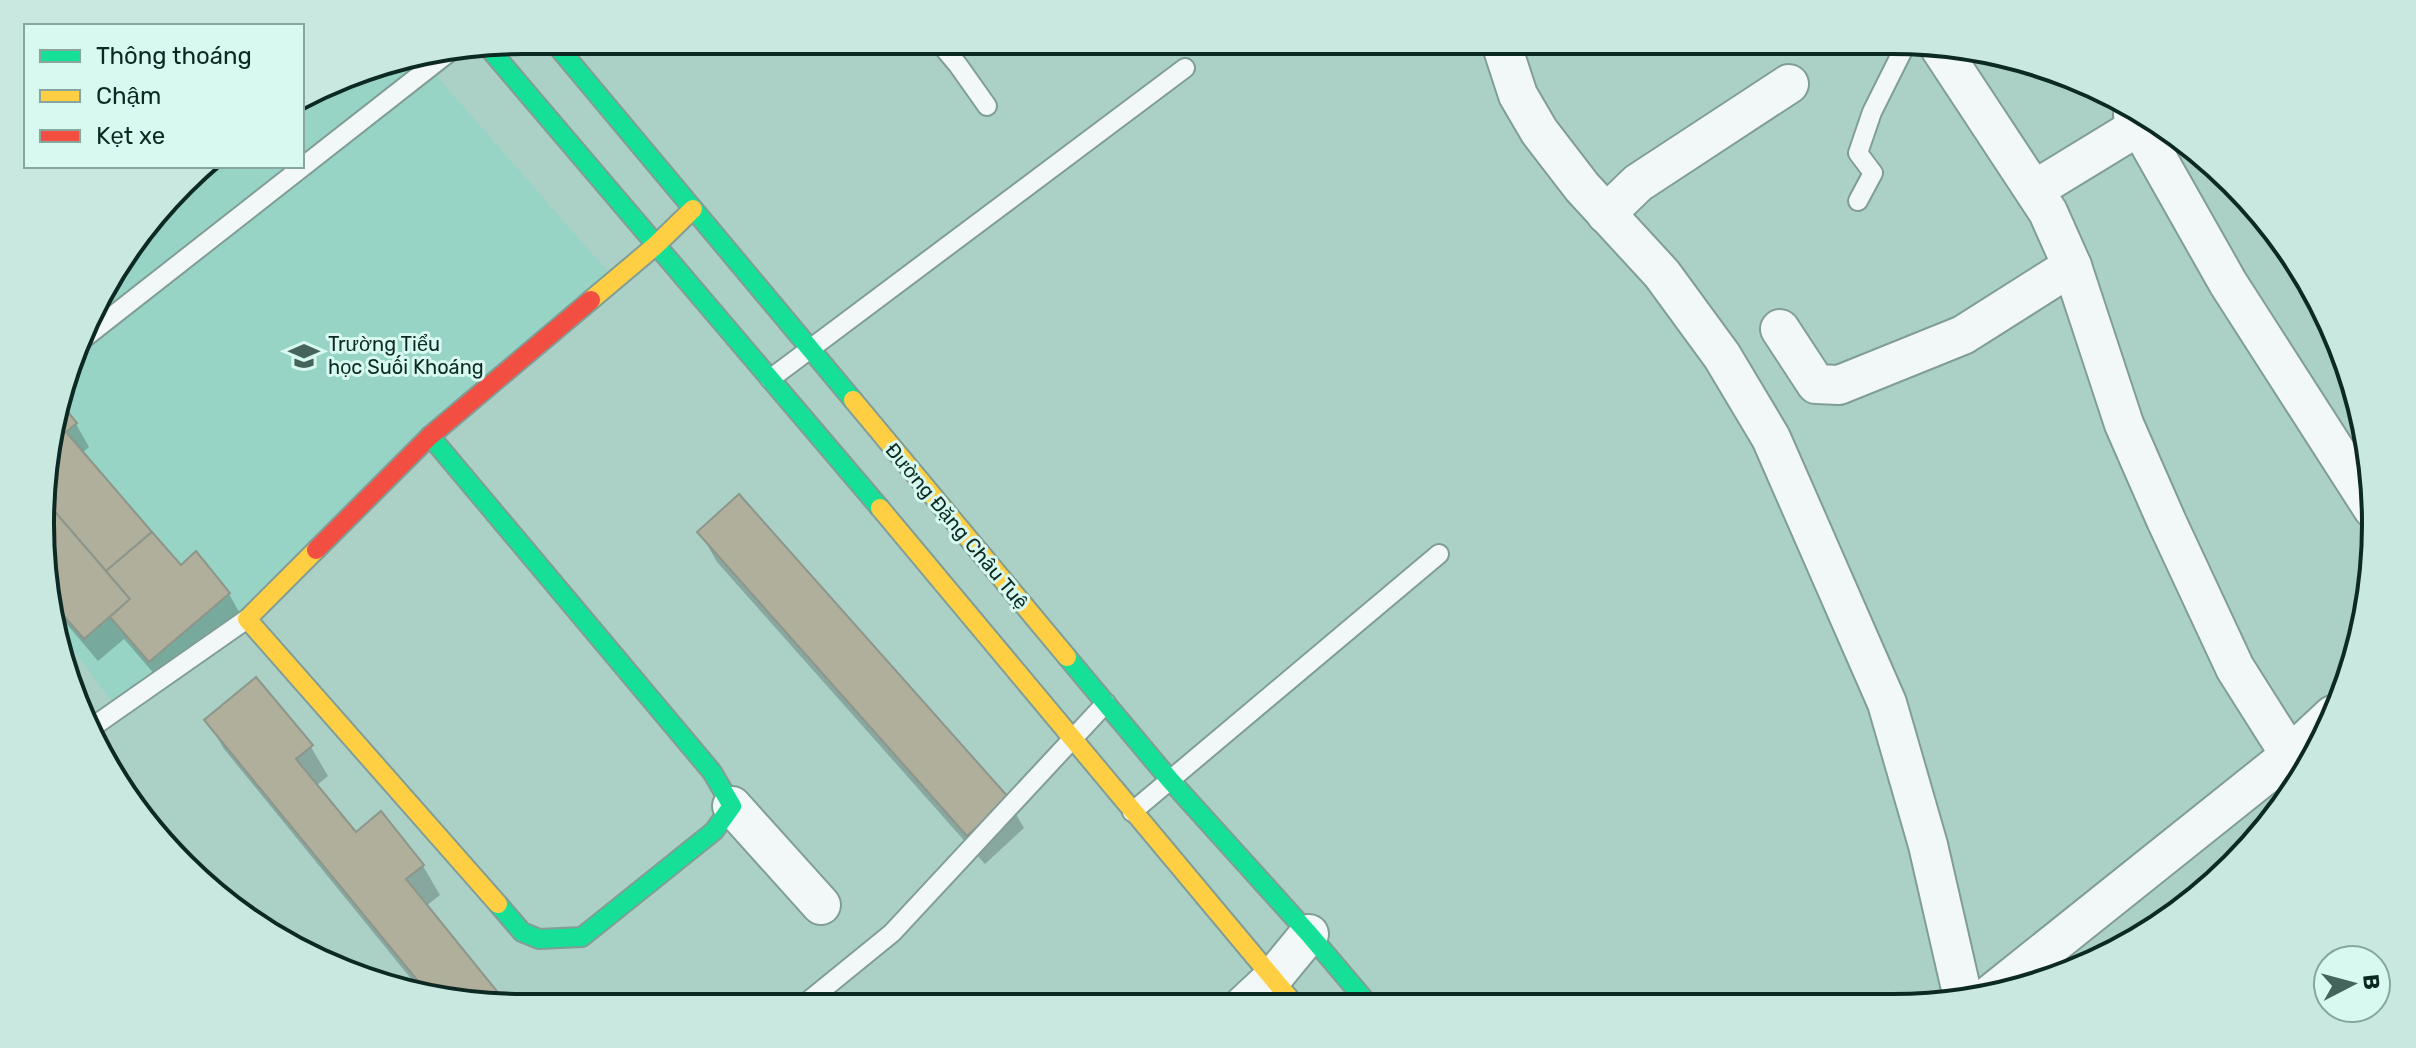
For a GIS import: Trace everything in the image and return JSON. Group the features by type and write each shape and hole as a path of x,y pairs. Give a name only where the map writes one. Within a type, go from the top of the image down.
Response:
{"main road":[{"name":"Đường Đặng Châu Tuệ","path":"564,54 1170,780 1360,994"},
{"path":"495,55 855,478 1284,992"},
{"path":"430,436 712,772 732,806 714,831 582,937 539,939 522,932 247,619 430,436 655,246 693,209"}],"street":[{"path":"1505,54 1518,95 1539,131 1582,187 1622,198 1662,274 1722,356 1771,438 1887,703 1928,845 1961,989"},
{"path":"1946,57 2048,212 2072,266 2124,424 2166,520 2235,668 2290,755"},
{"path":"1622,198 1789,84"},
{"path":"2034,190 2134,121"},
{"path":"2138,124 2228,283 2361,490"},
{"path":"1780,329 1816,384 1839,385 1963,335 2072,266"},
{"path":"2011,979 2313,733"},
{"path":"732,806 821,905"},
{"path":"1284,992 1309,934"}],"lane":[{"path":"949,54 987,106"},
{"path":"1858,201 1873,173 1858,153 1872,112 1901,54"},
{"path":"304,166 436,62"},
{"path":"770,379 1185,68"},
{"path":"97,328 301,168"},
{"path":"1132,812 1439,554"},
{"path":"98,723 247,619"},
{"path":"817,994 892,933 1106,703"}],"shaded area":[{"name":"Trường Tiểu học Suối Khoáng","path":"426,64 616,281 121,714 70,645 55,555 55,493 63,432 79,373 102,316 151,238 218,168 304,168 304,109 373,79"}],"building":[{"path":"68,412 77,423 66,432 152,532 106,571 54,511 58,463"},
{"path":"739,494 1009,798 967,836 697,532"},
{"path":"54,511 130,599 84,639 63,615 55,555"},
{"path":"152,532 181,565 196,551 230,593 149,662 110,617 130,599 106,571"},
{"path":"256,677 313,745 296,759 356,832 381,811 424,865 406,879 499,993 419,982 204,720"}],"traffic: fast":[{"path":"564,54 853,400"},
{"path":"495,55 880,508"},
{"path":"430,436 712,772 732,806 714,831 582,937 539,939 522,932 498,904"},
{"path":"1067,657 1170,780 1360,994"}],"traffic: slow":[{"path":"591,300 693,209"},
{"path":"853,400 1067,657"},
{"path":"880,508 1286,994"},
{"path":"316,550 247,619 498,904"}],"traffic: jam":[{"path":"316,550 430,436 591,300"}],"place":[{"name":"Trường Tiểu học Suối Khoáng","path":"304,356"}]}
